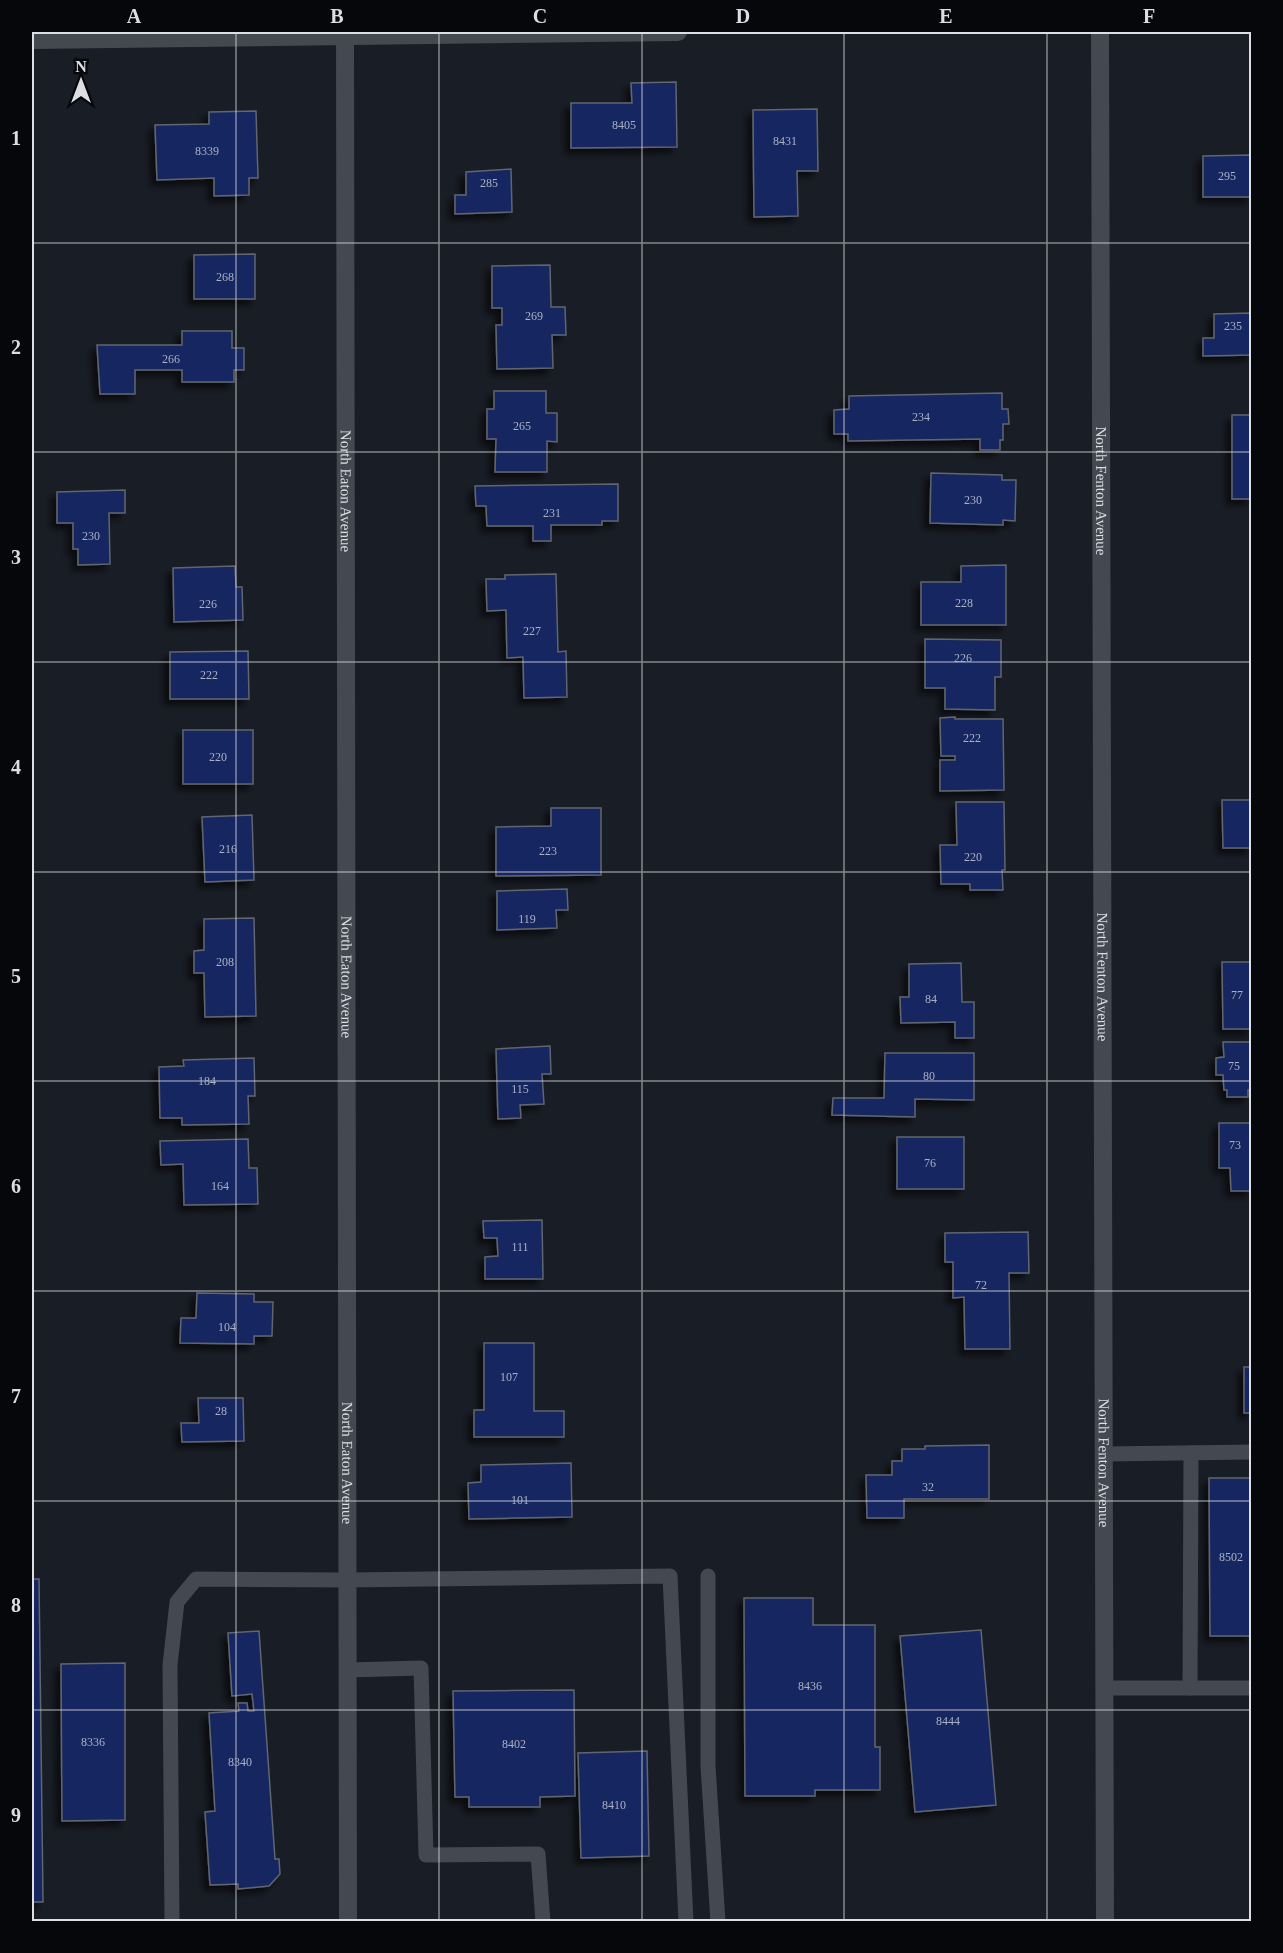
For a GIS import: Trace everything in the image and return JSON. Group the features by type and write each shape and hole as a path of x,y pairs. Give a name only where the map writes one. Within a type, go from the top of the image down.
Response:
{"street":[{"path":"32,40 345,34 678,32"},
{"name":"North Fenton Avenue","path":"1100,32 1105,1922"},
{"name":"North Eaton Avenue","path":"345,34 348,1922"}],"lane":[{"path":"1104,1454 1251,1452"},
{"path":"1190,1688 1191,1453"},
{"path":"172,1922 170,1665 177,1602 196,1579 348,1580 670,1576 686,1922"},
{"path":"708,1576 708,1766 718,1922"},
{"path":"348,1670 422,1668 426,1855 538,1854 543,1922"},
{"path":"1104,1688 1251,1688"}],"building":[{"path":"676,82 677,147 571,148 571,103 632,103 631,83"},
{"path":"817,109 818,171 797,171 798,216 754,217 753,110"},
{"path":"256,111 258,178 249,178 249,195 214,196 214,178 157,180 155,125 209,124 209,112"},
{"path":"1252,155 1252,197 1203,197 1203,156"},
{"path":"511,169 512,212 455,214 455,195 466,195 466,172"},
{"path":"255,254 255,299 194,299 194,255"},
{"path":"550,265 551,307 565,307 566,335 552,335 553,368 497,369 496,325 502,325 502,308 492,308 492,266"},
{"path":"1252,313 1252,355 1203,356 1203,338 1214,338 1214,314"},
{"path":"182,331 232,331 232,348 244,348 244,370 234,370 234,382 182,382 182,370 135,370 135,394 100,394 97,345 182,345"},
{"path":"494,391 546,391 546,413 557,413 557,442 547,441 547,472 495,472 496,439 487,439 487,409 494,409"},
{"path":"1002,393 1002,409 1008,409 1009,424 1003,424 1003,440 1000,440 1000,450 980,450 980,439 848,441 848,434 834,434 834,410 849,409 849,396"},
{"path":"1232,415 1252,415 1252,499 1232,499"},
{"path":"931,473 1002,475 1002,480 1016,480 1015,521 1003,520 1003,525 930,523"},
{"path":"618,484 618,521 602,521 602,525 551,525 551,541 533,541 533,526 487,526 486,506 476,506 475,486"},
{"path":"125,490 125,513 109,513 110,564 78,565 78,549 73,549 73,523 57,523 57,492"},
{"path":"1006,565 1006,625 921,625 921,582 961,582 961,566"},
{"path":"235,566 236,587 242,587 243,620 174,622 173,568"},
{"path":"556,574 558,652 566,651 567,697 524,698 523,657 507,658 506,610 487,611 486,579 505,579 505,575"},
{"path":"925,639 1001,640 1001,677 995,677 995,710 945,709 945,688 925,688"},
{"path":"248,651 249,699 170,699 170,652"},
{"path":"955,717 955,719 1003,719 1004,790 940,791 940,760 955,760 955,756 941,756 940,718"},
{"path":"183,730 253,730 253,784 183,784"},
{"path":"1222,800 1252,800 1252,848 1223,848"},
{"path":"956,802 1004,802 1003,890 970,890 970,884 941,884 940,845 957,845"},
{"path":"551,808 601,808 601,875 496,876 496,827 551,826"},
{"path":"252,815 254,880 205,882 202,817"},
{"path":"567,889 568,910 556,910 557,928 497,930 497,891"},
{"path":"254,918 256,1016 205,1017 204,973 194,973 194,951 204,950 204,919"},
{"path":"1222,962 1252,962 1252,1029 1223,1029"},
{"path":"961,963 962,1002 974,1002 974,1038 955,1038 955,1022 901,1023 900,997 909,997 909,964"},
{"path":"1223,1042 1252,1042 1252,1090 1248,1090 1248,1097 1227,1097 1223,1075 1216,1075 1216,1058 1224,1057"},
{"path":"550,1046 551,1074 542,1074 544,1104 520,1105 521,1118 498,1119 496,1049"},
{"path":"885,1053 974,1053 974,1100 915,1099 915,1117 832,1115 833,1098 884,1098"},
{"path":"254,1058 255,1096 248,1096 249,1124 182,1125 182,1118 160,1118 159,1067 184,1066 183,1060"},
{"path":"1219,1123 1252,1123 1252,1191 1231,1191 1230,1168 1219,1168"},
{"path":"897,1137 964,1137 964,1189 897,1189"},
{"path":"248,1139 249,1168 257,1168 258,1204 184,1205 183,1164 161,1165 160,1141"},
{"path":"542,1220 543,1279 485,1279 485,1257 498,1256 497,1238 484,1238 483,1221"},
{"path":"1028,1232 1029,1273 1009,1273 1010,1349 965,1349 964,1297 953,1298 953,1262 945,1262 945,1233"},
{"path":"197,1293 254,1294 254,1302 273,1302 272,1336 254,1336 254,1344 180,1343 181,1318 196,1318"},
{"path":"484,1343 534,1343 534,1411 564,1411 564,1437 474,1437 474,1410 484,1410"},
{"path":"1244,1367 1252,1367 1252,1413 1244,1413"},
{"path":"198,1398 243,1398 244,1441 182,1442 181,1423 199,1423"},
{"path":"989,1445 989,1499 904,1499 904,1518 867,1518 866,1475 892,1475 892,1461 902,1461 902,1449 925,1449 925,1446"},
{"path":"571,1463 572,1517 469,1519 468,1483 481,1482 481,1465"},
{"path":"1209,1478 1252,1478 1252,1636 1210,1636"},
{"path":"32,1579 39,1579 43,1902 32,1902"},
{"path":"744,1598 813,1598 813,1625 875,1625 875,1747 880,1747 880,1790 815,1790 815,1796 745,1796"},
{"path":"981,1630 996,1805 915,1812 900,1636"},
{"path":"259,1631 275,1859 279,1859 280,1874 269,1886 238,1889 238,1884 210,1885 205,1812 215,1811 209,1713 239,1711 238,1703 247,1703 248,1711 254,1711 252,1694 232,1696 228,1633"},
{"path":"125,1663 125,1820 62,1821 61,1664"},
{"path":"574,1690 575,1796 540,1797 540,1807 469,1807 469,1797 455,1797 453,1691"},
{"path":"647,1751 649,1856 581,1858 578,1753"}]}
